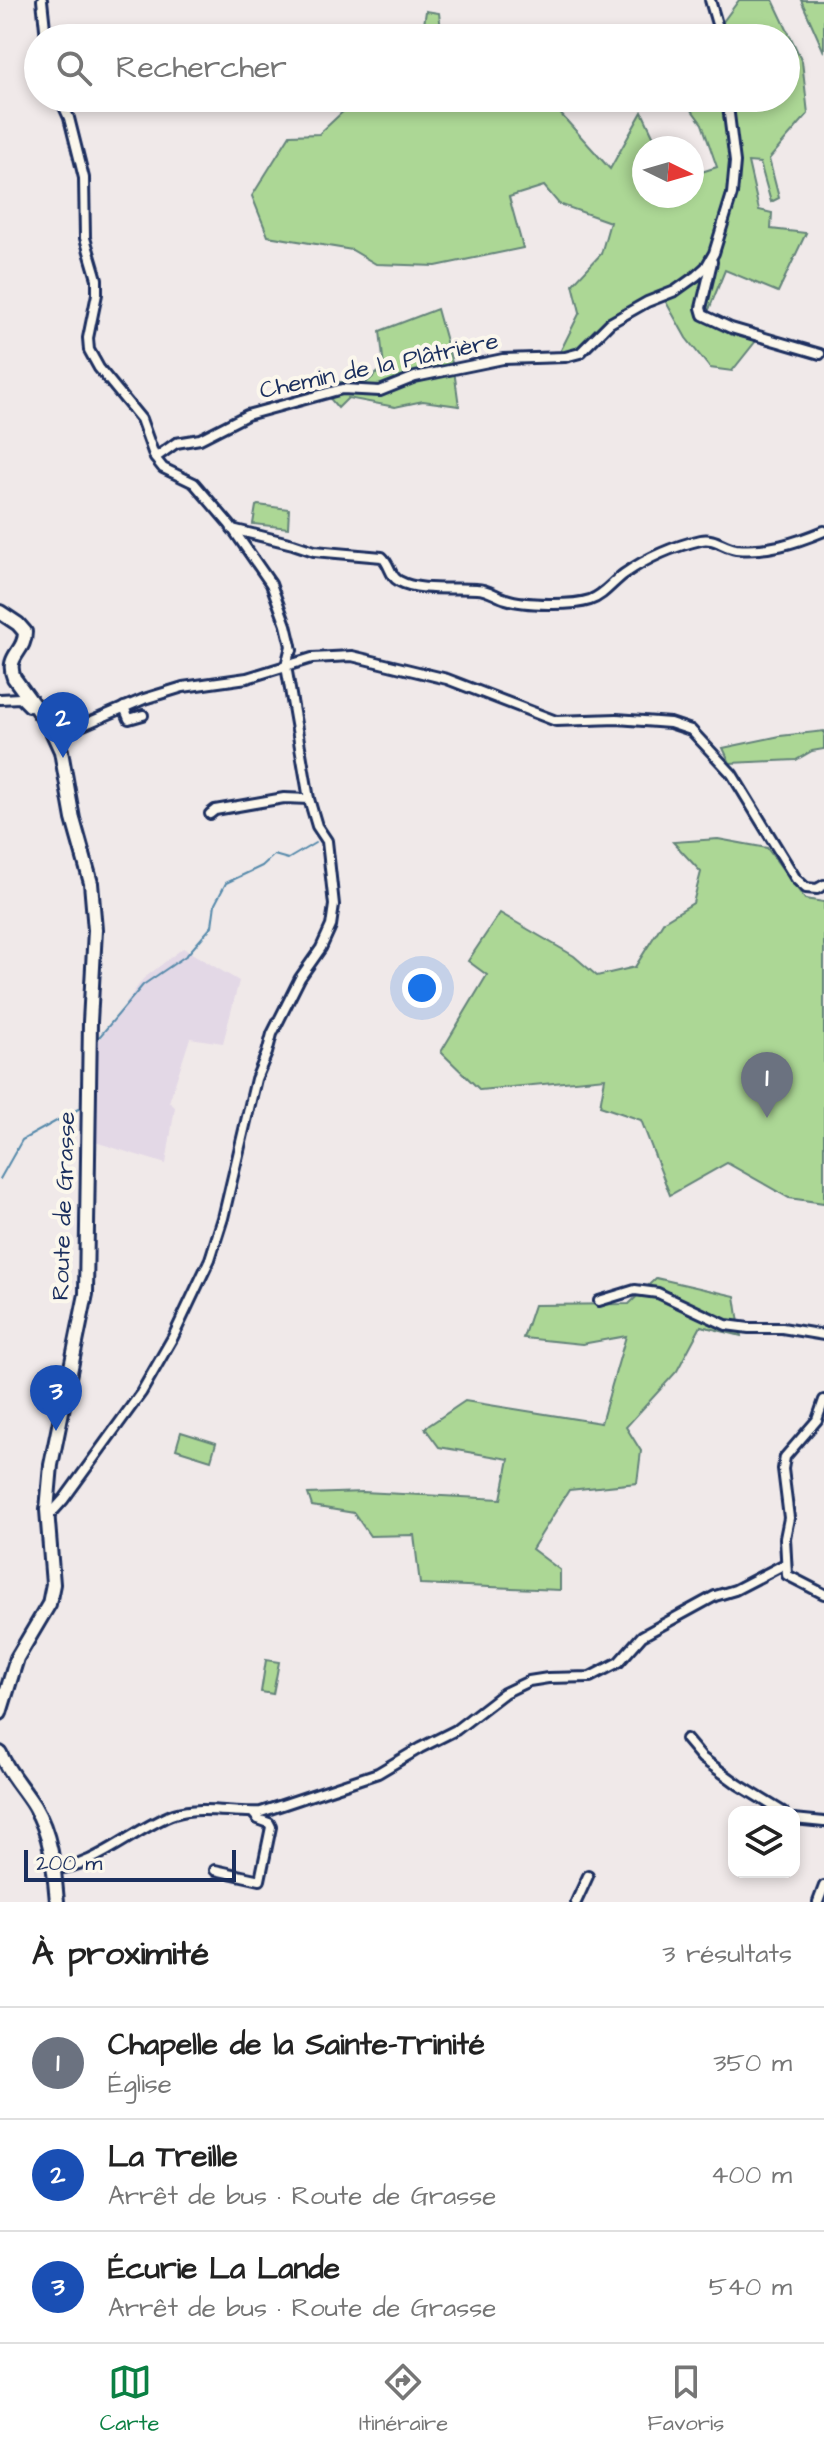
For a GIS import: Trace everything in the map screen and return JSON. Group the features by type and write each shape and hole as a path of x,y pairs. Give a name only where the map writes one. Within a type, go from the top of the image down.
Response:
{"street":[{"path":"42,0 45,24"},
{"path":"710,0 717,24"},
{"path":"47,1518 141,1393 173,1337 210,1259 223,1218 256,1079 272,1034 331,926 334,905 327,841 317,826 309,799 290,664 292,649 271,584 194,483 163,468 155,458 141,419 99,368 89,350 97,279 85,238 84,178 66,112"},
{"name":"Chemin de la Plâtrière","path":"155,458 176,443 200,439 247,415 342,389 380,391 415,377 490,362 565,357 580,353 610,323 647,302 675,291 706,267 714,253 732,194 735,162 729,112"},
{"path":"714,253 701,308 703,315 731,328 820,354"},
{"path":"232,529 324,553 382,557 393,576 407,584 439,589 481,589 508,600 541,603 593,599 624,574 650,559 704,539 737,549 771,549 824,531"},
{"name":"Route de Grasse","path":"0,612 25,632 23,644 10,666 14,678 55,737 63,758 73,819 91,883 95,930 90,1022 86,1294 56,1431 47,1498 52,1594 17,1658 0,1713"},
{"path":"292,649 312,658"},
{"path":"55,737 124,707 183,687 247,678 312,658 352,656 391,664 487,693 556,721 617,719 670,723 686,728 732,774 796,879 809,889 824,885"},
{"path":"0,699 20,698 40,714"},
{"path":"124,707 129,719 143,715"},
{"path":"210,814 215,810 284,798 309,799"},
{"path":"599,1301 635,1290 658,1293 726,1325 792,1329 824,1335"},
{"path":"824,1400 817,1420 785,1457 783,1469 789,1518 785,1538 787,1575 824,1594"},
{"path":"47,1498 64,1499"},
{"path":"54,1868 67,1868 85,1861 152,1823 175,1814 203,1809 253,1813 378,1773 456,1730 504,1693 529,1681 590,1677 619,1662 642,1636 715,1596 735,1590 785,1564"},
{"path":"686,1739 702,1758 773,1806"},
{"path":"0,1753 39,1815 52,1851 56,1901"},
{"path":"215,1870 260,1880 271,1827 253,1813"},
{"path":"800,1820 824,1822"},
{"path":"576,1902 588,1876"},
{"path":"818,1902 824,1886"}],"shaded area":[{"path":"183,948 239,981 223,1043 190,1038 169,1102 175,1107 166,1164 95,1142 97,1043 143,979"}],"green space":[{"path":"739,0 773,0 784,24 721,24"},
{"path":"801,0 824,0 824,52"},
{"path":"426,11 439,13 440,24 424,24"},
{"path":"800,57 808,114 769,159 779,198 771,202 760,163 748,162 759,210 772,213 771,229 806,233 778,292 725,270 708,312 759,337 732,371 710,368 686,338 661,293 614,316 574,352 558,356 580,312 573,284 601,254 610,222 559,204 544,186 509,197 523,248 436,266 376,264 352,250 268,236 252,196 290,135 319,134 343,112 559,112 610,169 642,112 653,136 632,136 632,208 704,208 704,171 717,167 702,124 693,112 800,112"},
{"path":"437,309 454,370 459,406 423,401 395,407 348,398 338,408 322,389 339,382 367,382 384,367 380,331"},
{"path":"258,505 289,509 288,528 253,524"},
{"path":"824,731 824,749 812,751 796,760 730,763 723,748 780,736"},
{"path":"718,839 767,848 805,899 824,902 824,1203 789,1198 727,1163 670,1195 641,1120 600,1106 605,1078 480,1090 441,1052 487,975 468,961 500,913 574,956 597,976 635,967 664,921 693,903 701,872 673,842"},
{"path":"656,1278 735,1296 741,1336 701,1326 677,1371 626,1427 641,1451 637,1483 569,1490 532,1549 560,1570 560,1590 420,1584 414,1535 370,1536 354,1513 312,1506 308,1494 363,1492 501,1499 509,1459 439,1447 425,1428 465,1401 601,1423 626,1336 582,1344 523,1338 534,1305 629,1304"},
{"path":"181,1432 216,1443 211,1460 176,1449"},
{"path":"266,1660 279,1662 273,1694 261,1692"}],"waterway":[{"path":"95,1042 143,985 187,955 212,926 215,904 226,883 262,866 274,855 288,859 315,843"},
{"path":"0,1179 22,1140 82,1107"}],"place":[{"name":"La Treille","path":"63,758"},
{"name":"Chapelle de la Sainte-Trinité","path":"767,1118"},
{"name":"Écurie La Lande","path":"56,1431"}]}
